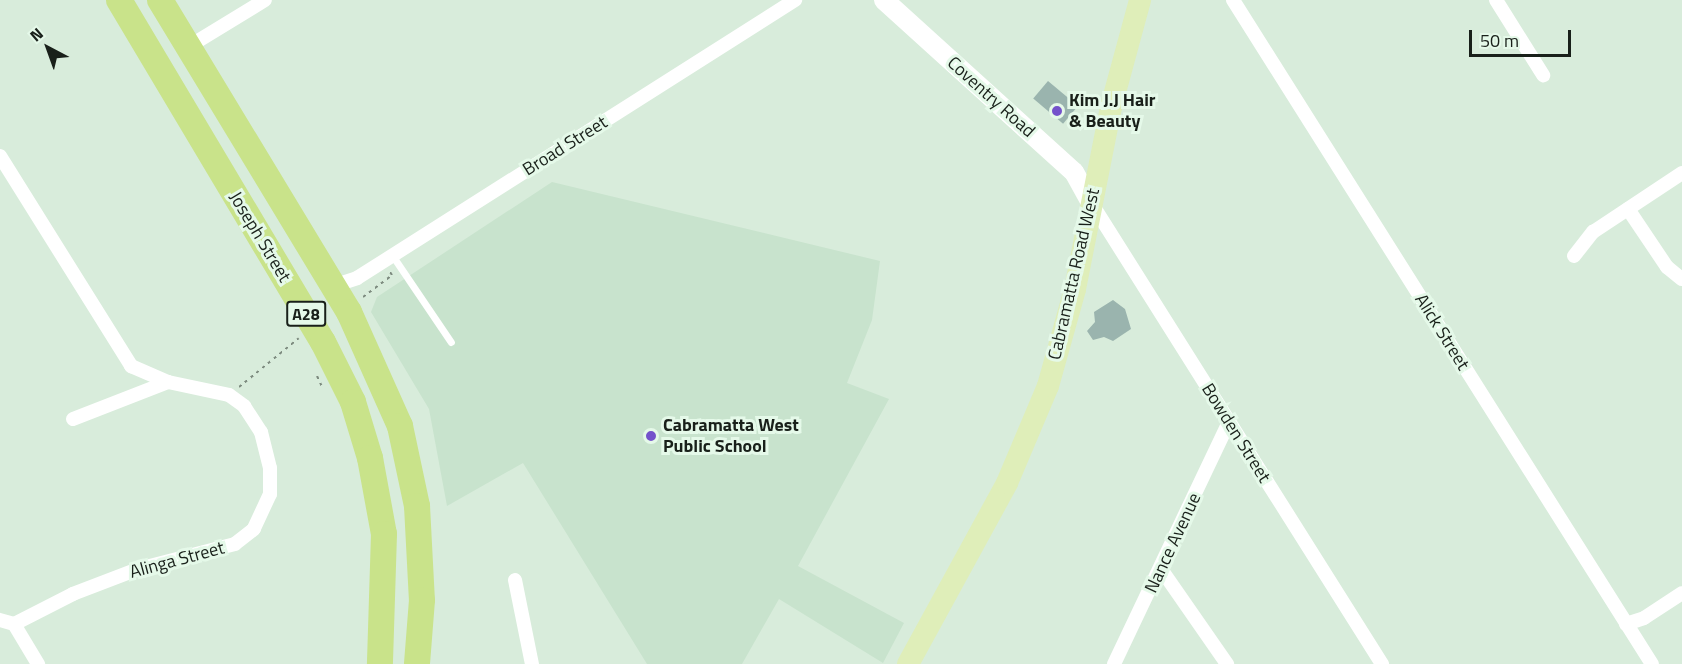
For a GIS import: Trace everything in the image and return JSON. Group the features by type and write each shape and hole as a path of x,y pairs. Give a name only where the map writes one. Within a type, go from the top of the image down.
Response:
{"highway":[{"name":"Joseph Street","path":"119,0 323,342 353,402 370,458 384,534 380,664"},
{"name":"Joseph Street","path":"160,0 333,285 362,337 400,426 417,506 422,600 417,664"}],"main road":[{"name":"Cabramatta Road West","path":"908,664 1007,483 1048,386 1075,289 1090,201 1140,0"}],"street":[{"path":"188,47 265,0"},
{"name":"Broad Street","path":"333,285 357,278 795,0"},
{"name":"Coventry Road","path":"884,0 1074,172 1090,201"},
{"name":"Alick Street","path":"1233,0 1652,664"},
{"path":"1496,0 1542,75"},
{"path":"0,156 131,366 168,382 229,394"},
{"path":"1574,256 1593,232 1682,173"},
{"name":"Bowden Street","path":"1090,201 1382,664"},
{"path":"1628,209 1666,267 1682,279"},
{"path":"73,419 168,382"},
{"name":"Alinga Street","path":"14,624 73,594 138,569 235,544 254,529 270,494 270,468 261,432 244,406 229,394"},
{"name":"Nance Avenue","path":"1114,664 1229,422"},
{"path":"1161,569 1227,664"},
{"path":"515,580 532,664"},
{"path":"1626,624 1644,618 1682,593"},
{"path":"0,620 14,624 38,664"}],"lane":[{"path":"390,257 451,342"}],"path":[{"path":"357,301 392,275 390,272 363,290"},
{"path":"229,394 301,337 305,347"},
{"path":"314,368 322,389 328,387 319,367"}],"shaded area":[{"name":"Cabramatta West Public School","path":"552,182 880,261 872,320 847,383 889,399 798,566 904,623 883,663 779,599 742,664 647,664 523,463 447,506 429,409 371,312 377,297"}],"building":[{"path":"1048,81 1078,106 1063,124 1033,99"},
{"path":"1113,300 1125,309 1131,329 1113,341 1104,337 1093,340 1087,331 1095,322 1094,312"}],"place":[{"name":"Kim J.J Hair & Beauty","path":"1057,111"},
{"name":"Cabramatta West Public School","path":"651,436"}]}
